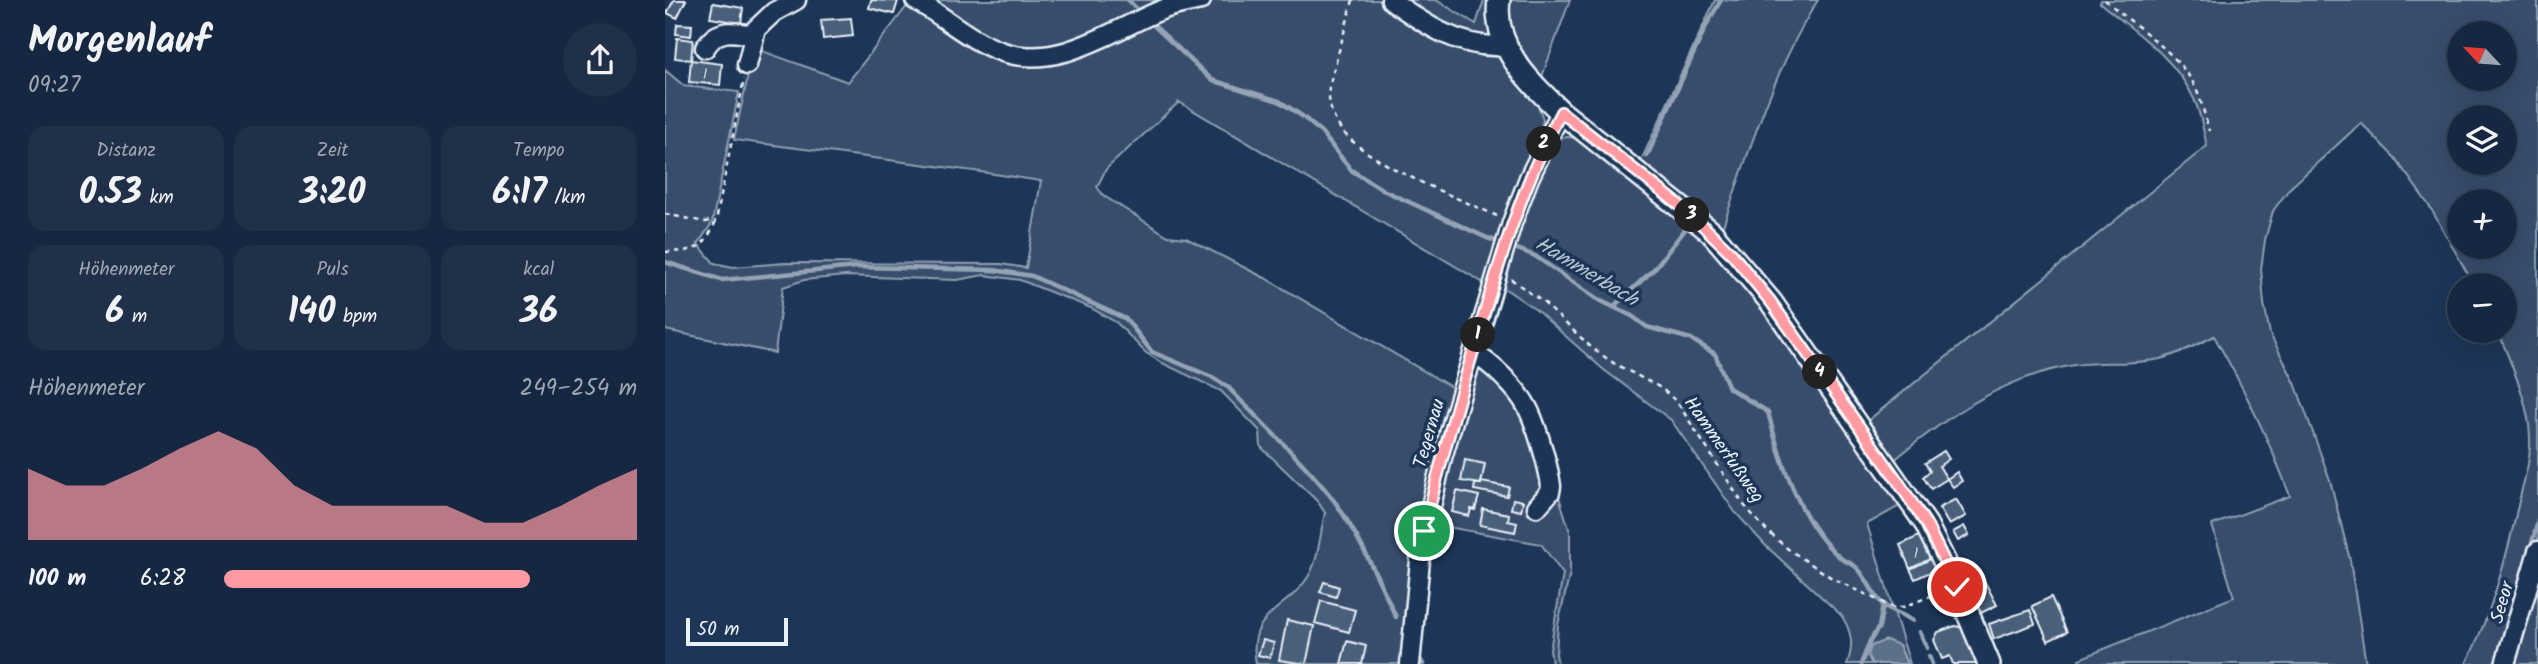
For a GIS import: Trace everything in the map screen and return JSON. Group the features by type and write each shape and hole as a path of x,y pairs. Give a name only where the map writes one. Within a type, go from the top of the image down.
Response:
{"main road":[{"path":"1499,0 1498,25 1505,46 1539,91 1561,112 1692,215 1731,253 1771,302 1926,524 1957,587 1989,664"}],"street":[{"path":"747,65 753,35 761,23 796,0"},
{"path":"915,0 989,47 1032,57 1066,51 1094,42 1160,11 1201,0"},
{"path":"1391,0 1421,22 1461,41 1487,47 1505,46"},
{"path":"705,48 715,35 723,32 753,35"},
{"name":"Tegernau","path":"1409,664 1424,531 1442,458 1511,228 1529,178 1561,112"},
{"path":"1473,353 1508,383 1529,411 1551,486 1550,492 1537,507"},
{"name":"Seeor","path":"2505,664 2538,551"}],"path":[{"path":"1353,0 1329,87 1328,99 1341,130 1355,144 1386,164 1511,228"},
{"path":"2105,0 2165,48 2180,66 2195,86 2209,131"},
{"path":"665,252 691,251 701,247 716,220 747,65"},
{"path":"665,214 705,222 716,220"},
{"name":"Hammerfußweg","path":"1499,264 1593,349 1661,388 1677,402 1743,504 1766,530 1788,549 1853,590 1863,592 1892,607 1903,607 1957,587"}],"shaded area":[{"path":"925,0 1173,0 1166,11 1216,0 1436,0 1476,24 1484,0 1493,0 1492,33 1487,39 1496,54 1506,60 1535,97 1543,119 1540,135 1487,285 1179,102 1106,169 1097,187 1104,196 1168,236 1186,238 1265,278 1456,390 1402,664 1256,664 1257,633 1270,614 1290,598 1312,570 1325,513 1318,502 1261,447 1260,431 1221,391 1160,362 1145,352 1117,323 1091,308 1020,280 984,275 957,280 845,276 804,280 783,287 775,353 665,330 665,70 684,86 739,92 712,223 698,244 714,263 733,267 785,263 1001,264 1026,268 1041,181 734,140 754,48 848,82 911,1 1009,50"},
{"path":"1504,0 1570,0 1540,82 1518,56"},
{"path":"1715,0 1818,0 1775,84 1721,232 1639,165"},
{"path":"2101,0 2538,0 2538,541 2502,664 2466,664 2484,625 2498,584 2527,470 2529,424 2519,383 2503,343 2517,343 2517,273 2467,273 2459,259 2517,259 2517,189 2447,189 2447,237 2430,207 2395,158 2361,123 2289,189 2273,211 2261,269 2270,334 2295,383 2330,480 2350,560 2366,664 2081,664 2079,659 2234,597 2212,525 2290,496 2255,414 2214,336 2160,359 2075,365 2024,378 1955,414 1893,461 1865,423 2207,146 2196,104 2186,84 2153,46 2100,3"},
{"path":"1558,138 1579,138 1723,253 1907,502 1867,524 1910,664 1907,664 1899,645 1868,656 1872,664 1847,664 1851,639 1841,615 1765,545 1735,512 1671,420 1604,370 1536,310 1500,285 1514,238 1551,144"},
{"path":"1481,351 1534,417 1570,532 1570,573 1558,625 1558,664 1552,664 1550,650 1563,574 1541,544 1431,524"},
{"path":"2538,564 2538,664 2508,664"},
{"path":"1886,640 1899,645 1907,664 1872,664 1868,656 1871,646"}],"building":[{"path":"674,0 686,0 677,18 667,13"},
{"path":"871,0 898,1 894,14 869,8"},
{"path":"713,3 743,8 741,23 710,18"},
{"path":"851,18 853,36 823,39 821,20"},
{"path":"677,24 692,25 691,36 676,34"},
{"path":"677,38 693,40 691,60 675,58"},
{"path":"691,60 722,64 720,85 689,82"},
{"path":"1944,451 1949,459 1939,466 1947,479 1931,489 1923,477 1930,471 1925,463"},
{"path":"1465,460 1485,464 1481,484 1461,481"},
{"path":"1957,472 1962,481 1953,487 1947,479"},
{"path":"1481,482 1509,487 1507,496 1474,490 1475,484"},
{"path":"1457,491 1479,496 1475,510 1471,509 1469,516 1452,512"},
{"path":"1513,499 1523,501 1521,511 1511,509"},
{"path":"1956,499 1966,516 1949,525 1939,508"},
{"path":"1483,509 1509,514 1508,521 1517,523 1515,532 1480,525"},
{"path":"1964,526 1969,535 1958,541 1953,532"},
{"path":"1921,535 1932,558 1910,569 1900,545"},
{"path":"1932,558 1937,569 1915,579 1910,569"},
{"path":"1979,571 1997,605 1981,613 1964,579"},
{"path":"1324,582 1339,587 1336,597 1320,592"},
{"path":"2051,597 2067,632 2048,641 2032,606"},
{"path":"1321,601 1355,610 1349,632 1315,623"},
{"path":"2030,610 2035,624 1994,639 1989,624"},
{"path":"1287,620 1314,626 1306,664 1279,660"},
{"path":"1955,626 1964,628 1977,664 1953,664 1950,656 1942,659 1934,640 1938,632"},
{"path":"1263,640 1274,643 1270,658 1258,655"},
{"path":"1347,641 1366,646 1362,664 1341,664"}],"waterway":[{"name":"Hammerbach","path":"1128,0 1143,15"},
{"path":"1647,156 1706,26 1721,0"},
{"name":"Hammerbach","path":"1149,21 1212,80 1279,101 1302,116 1321,132 1351,170 1383,190 1502,243"},
{"path":"1613,307 1654,269 1687,227"},
{"name":"Hammerbach","path":"1510,246 1535,256 1599,300 1632,316 1647,327 1691,339 1715,354 1729,388 1768,412 1786,472 1815,529 1828,546 1860,571 1881,602 1913,621"},
{"path":"665,262 722,280 856,267 993,270 1032,276 1126,319 1152,352 1212,377 1228,387 1310,472 1353,529 1396,617"},
{"path":"2530,550 2538,521"},
{"path":"1861,664 1879,627 1883,605"},
{"name":"Hammerbach","path":"1920,632 1927,648"},
{"name":"Hammerbach","path":"1929,656 1932,664"},
{"path":"1420,659 1423,664"}],"route":[{"path":"1424,531 1442,458 1512,223 1546,139 1561,112 1692,215 1731,253 1771,302 1897,480 1926,524 1957,587"}]}
